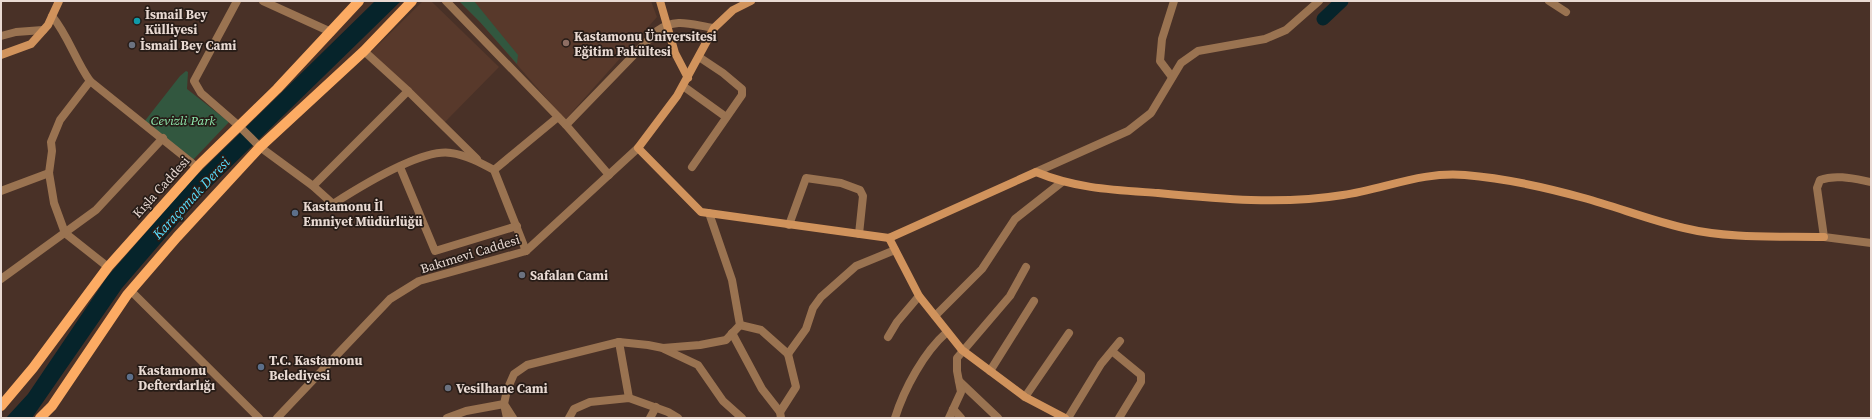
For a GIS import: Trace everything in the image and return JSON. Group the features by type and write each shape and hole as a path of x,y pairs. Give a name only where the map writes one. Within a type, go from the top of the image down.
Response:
{"main road":[{"name":"Kışla Caddesi","path":"1,406 33,368 108,267 197,167 331,32 359,1"},
{"path":"45,416 129,293 211,198 260,147 364,51 412,1"}],"street":[{"path":"1,55 31,44 43,30 59,1"},
{"path":"237,1 194,81 201,93 239,126 260,147 313,186 333,204 364,184 425,157 450,152 480,162 494,170 526,251"},
{"path":"263,1 331,32"},
{"path":"446,1 566,125 609,175"},
{"path":"660,1 675,53 688,78"},
{"path":"751,1 733,10 714,28 683,86 638,148 701,212 888,238 1128,131 1151,113 1181,63 1198,51 1265,39 1286,30 1319,1"},
{"path":"1172,77 1160,61 1162,39 1174,1"},
{"path":"1549,1 1566,12"},
{"path":"52,16 64,31 81,68 90,81 163,138 197,167"},
{"path":"566,125 656,31 666,24 674,22 714,28"},
{"path":"1,36 16,32 43,30"},
{"path":"364,51 408,91 480,162"},
{"path":"692,167 742,95 742,89 723,73 699,57"},
{"path":"90,81 60,120 51,142 52,151 49,173 54,203 65,233 108,267"},
{"path":"683,86 726,118"},
{"path":"313,186 408,91"},
{"path":"494,170 558,117"},
{"path":"2,277 96,210 163,138"},
{"name":"Bakımevi Caddesi","path":"277,418 395,296 419,281 526,251 638,148"},
{"path":"400,167 435,251 516,226"},
{"path":"1036,172 1062,182 1084,187 1215,199 1303,201 1345,195 1422,177 1445,174 1467,175 1583,197 1685,228 1727,235 1824,237 1871,243"},
{"path":"1,191 49,173"},
{"path":"789,224 806,178 841,183 860,190 863,196 859,234"},
{"path":"1824,237 1817,188 1820,180 1844,178 1871,182"},
{"path":"934,316 982,269 1015,219 1062,182"},
{"path":"709,213 732,280 740,325"},
{"path":"888,238 919,296 962,350 1025,397 1067,418 1101,364 1120,342"},
{"path":"788,354 806,329 813,308 821,297 856,266 894,250"},
{"path":"949,418 961,392 957,358 962,350 1010,296 1026,267"},
{"path":"129,293 251,418"},
{"path":"129,293 259,418"},
{"path":"888,337 896,322 919,296"},
{"path":"990,372 1034,301"},
{"path":"663,348 700,345 726,340 740,325"},
{"path":"732,333 762,389 780,415 796,387 788,354 761,330 740,325"},
{"path":"895,418 903,394 937,340 947,332"},
{"path":"1025,397 1069,333"},
{"path":"619,342 629,398"},
{"path":"507,418 504,404 514,374 527,365 619,342 663,348 698,365 724,401 742,418"},
{"path":"1112,352 1141,375 1141,382 1119,418"},
{"path":"959,381 998,418"},
{"path":"569,418 574,409 590,402 629,398 656,407 678,418"},
{"path":"447,418 466,411 504,404"},
{"path":"504,404 513,418"},
{"path":"650,418 656,407"},
{"path":"953,409 961,418"}],"shaded area":[{"path":"423,1 431,1 499,67 443,124 371,52"},
{"name":"Kastamonu Üniversitesi Eğitim Fakültesi","path":"459,1 651,1 657,17 565,120 480,22"}],"green space":[{"path":"459,1 474,1 518,55 517,64 480,22"},
{"name":"Cevizli Park","path":"186,71 188,72 187,89 229,122 192,161 144,122 180,76"}],"water":[{"name":"Karaçomak Deresi","path":"375,1 401,1 203,194 122,288 32,418 6,418 28,394 107,277 190,182"}],"waterway":[{"path":"1323,19 1342,1"}],"place":[{"name":"İsmail Bey Külliyesi","path":"137,21"},
{"name":"Kastamonu Üniversitesi Eğitim Fakültesi","path":"566,43"},
{"name":"İsmail Bey Cami","path":"132,45"},
{"name":"Kastamonu İl Emniyet Müdürlüğü","path":"295,213"},
{"name":"Safalan Cami","path":"522,275"},
{"name":"T.C. Kastamonu Belediyesi","path":"261,367"},
{"name":"Kastamonu Defterdarlığı","path":"130,377"},
{"name":"Vesilhane Cami","path":"448,388"}]}
